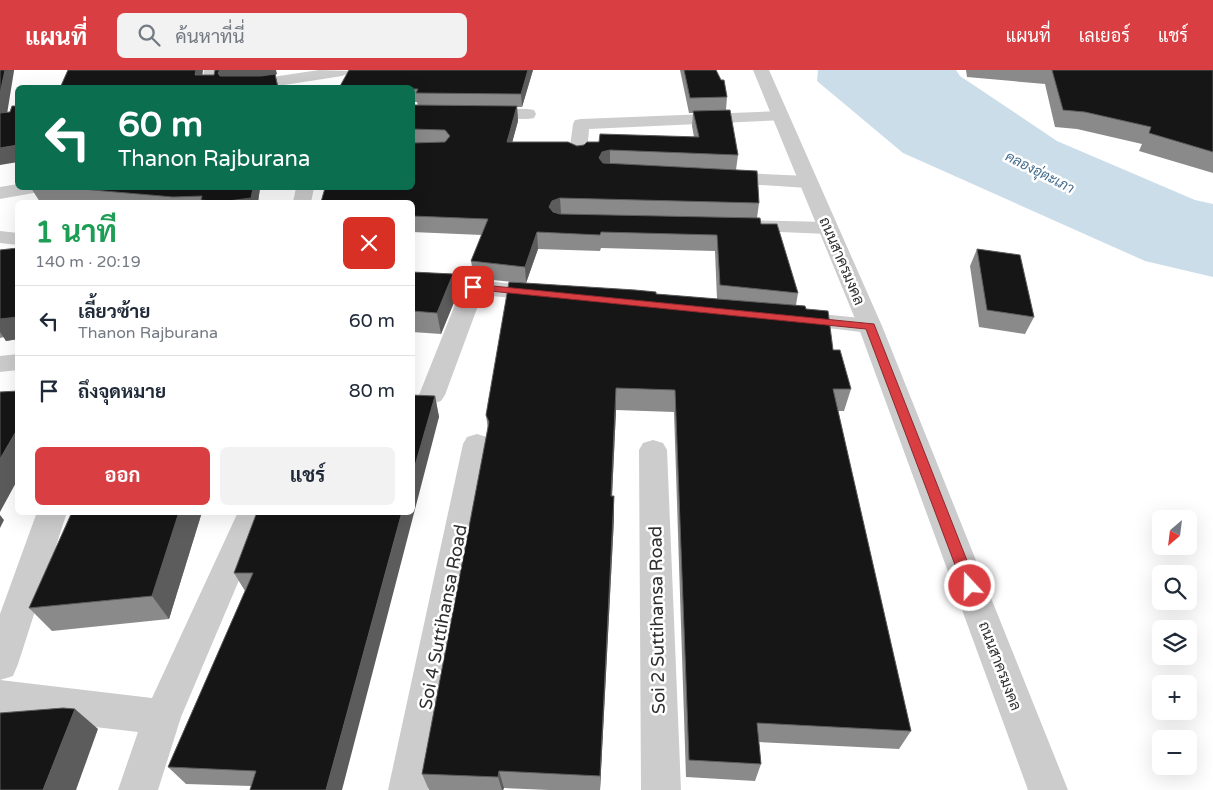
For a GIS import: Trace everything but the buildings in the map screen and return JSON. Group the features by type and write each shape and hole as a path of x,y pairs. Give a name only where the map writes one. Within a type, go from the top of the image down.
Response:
{"street":[{"path":"210,85 212,70"},
{"path":"250,85 342,70"},
{"path":"334,85 342,70"},
{"name":"ถนนสาครมงคล","path":"761,70 870,326 1048,790"},
{"path":"415,113 528,114"},
{"path":"578,154 581,124 780,116"},
{"path":"700,177 808,182"},
{"path":"0,193 19,190"},
{"path":"719,226 828,228"},
{"path":"0,237 15,239"},
{"path":"415,281 562,296"},
{"path":"432,395 473,287"},
{"path":"771,316 870,326"},
{"path":"0,364 15,362"},
{"name":"Soi 4 Suttihansa Road","path":"408,790 477,444"},
{"name":"Soi 2 Suttihansa Road","path":"653,450 661,790"},
{"path":"0,664 51,515"},
{"path":"138,790 162,717 252,515"},
{"path":"0,698 162,717"}],"water":[{"name":"คลองอุ่ตะเภา","path":"818,70 956,70 960,76 1057,141 1195,200 1213,204 1213,277 1145,261 903,153 817,81"}],"route":[{"path":"473,287 870,326 970,586"}]}
